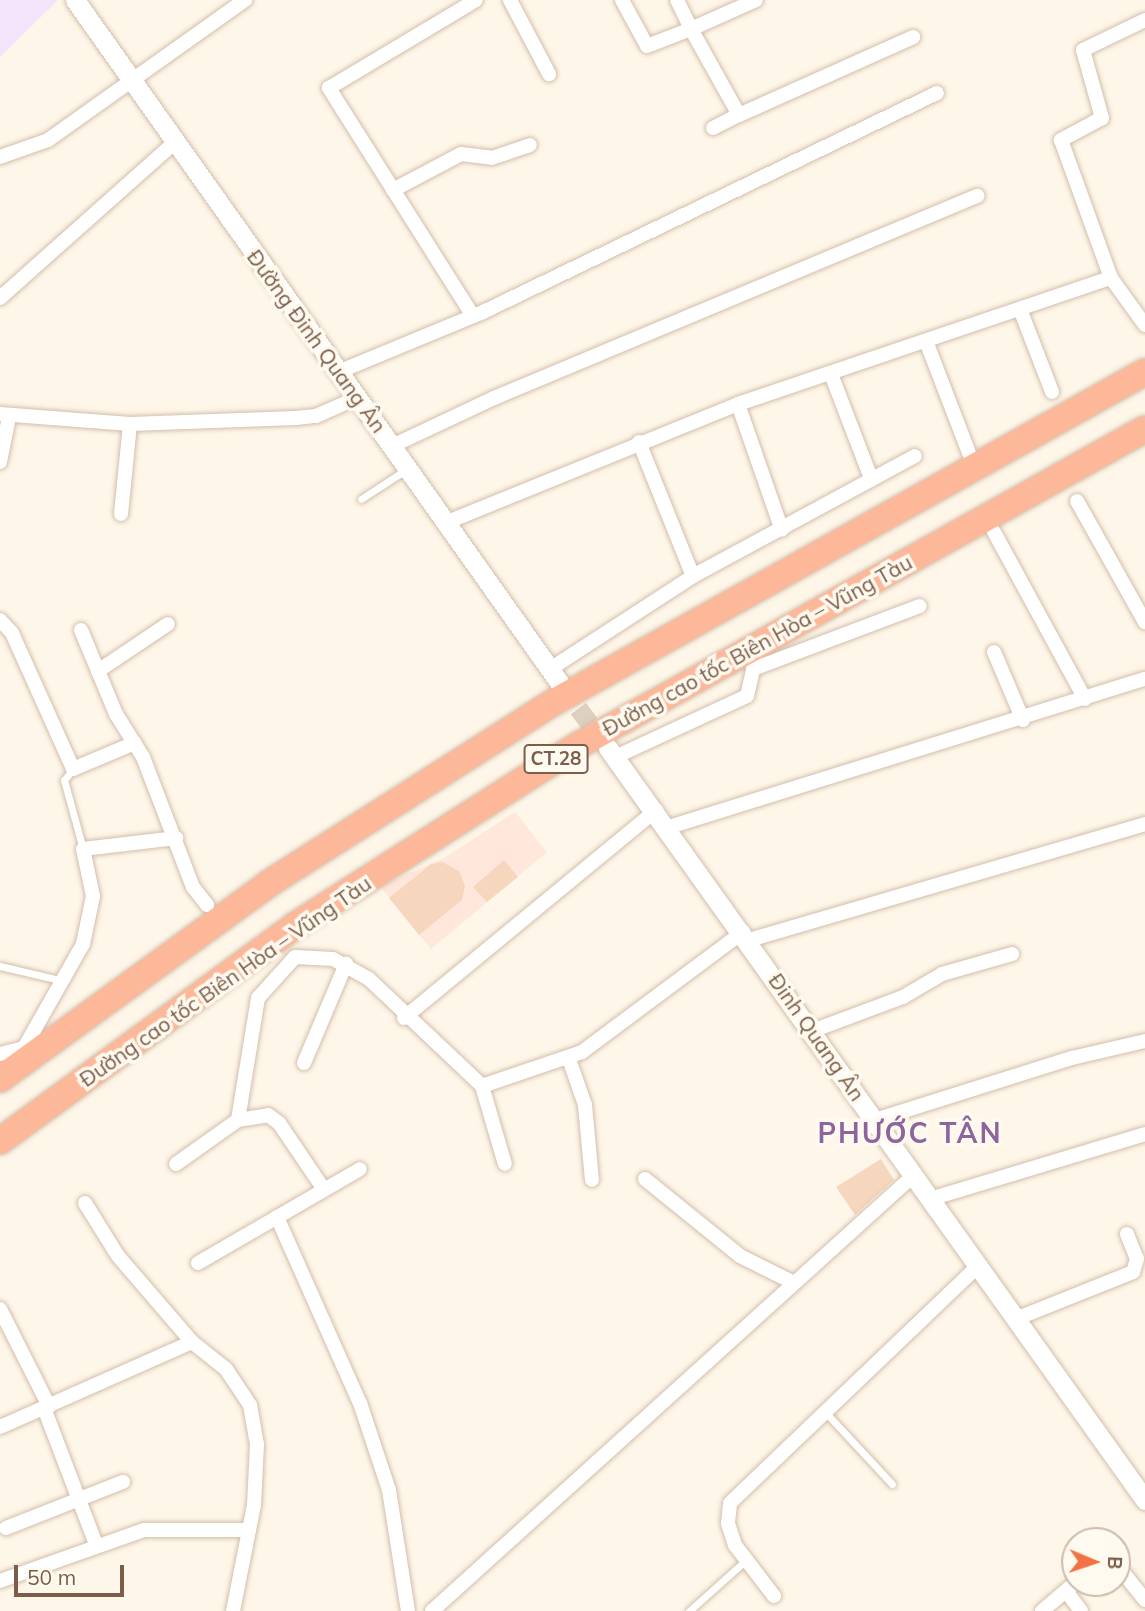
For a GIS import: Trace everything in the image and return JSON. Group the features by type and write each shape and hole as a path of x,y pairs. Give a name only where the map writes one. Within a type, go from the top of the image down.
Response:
{"highway":[{"name":"CT.28","path":"0,1079 268,884 554,702 1145,372"},
{"name":"Đường cao tốc Biên Hòa – Vũng Tàu","path":"0,1141 296,925 579,745 1145,429"}],"street":[{"name":"Đường Đinh Quang Ân","path":"75,0 554,676"},
{"path":"0,157 48,140 130,79 245,0"},
{"path":"473,316 329,88 476,0"},
{"path":"510,0 549,74"},
{"path":"622,0 647,46 756,0"},
{"path":"677,0 739,115"},
{"path":"1145,20 1083,50 1102,118 1061,141 1111,278 1145,325"},
{"path":"713,128 913,37"},
{"path":"338,372 473,316 937,93"},
{"path":"0,298 174,143"},
{"path":"393,190 461,154 492,158 530,145"},
{"path":"392,446 494,398 977,197"},
{"path":"446,523 639,442 738,404 1111,278"},
{"path":"1020,309 1052,393"},
{"path":"926,341 969,453"},
{"path":"831,374 871,478"},
{"path":"0,463 4,415 130,424 316,416 357,398"},
{"path":"738,404 782,530"},
{"path":"121,514 130,424"},
{"path":"639,442 693,576"},
{"path":"554,676 693,576 915,456"},
{"path":"1076,500 1145,622"},
{"path":"994,532 1085,699"},
{"path":"612,752 747,696 753,669 920,606"},
{"path":"0,620 12,633 73,769 135,743"},
{"path":"98,671 168,624"},
{"path":"81,630 98,671 135,743 176,838 193,887 207,905"},
{"path":"994,652 1023,720"},
{"path":"669,827 1023,720 1145,680"},
{"name":"Đinh Quang Ân","path":"612,752 669,827 913,1176 1018,1318 1145,1500"},
{"path":"404,1018 656,810"},
{"path":"482,1086 569,1059 746,936 1145,824"},
{"path":"0,1054 24,1048 64,981 91,924 93,897 83,849 176,838"},
{"path":"812,1031 903,997 943,974 1012,954"},
{"path":"238,1119 258,998 295,957 346,964 369,979 404,1018 482,1086 505,1164"},
{"path":"304,1063 346,964"},
{"path":"875,1119 1145,1041"},
{"path":"569,1059 585,1105 592,1180"},
{"path":"176,1164 238,1119 268,1115 279,1123 323,1188"},
{"path":"930,1199 1145,1134"},
{"path":"198,1264 323,1188 360,1169"},
{"path":"432,1611 913,1176"},
{"path":"645,1179 740,1256 794,1283"},
{"path":"85,1203 118,1256 192,1342 226,1368 250,1405 257,1444 249,1530 233,1611"},
{"path":"277,1217 364,1415 388,1490 408,1611"},
{"path":"1018,1318 1133,1272 1137,1259 1127,1234"},
{"path":"774,1596 746,1560 728,1523 730,1503 979,1265"},
{"path":"0,1309 46,1407 96,1544"},
{"path":"0,1427 192,1342"},
{"path":"6,1528 124,1482"},
{"path":"0,1581 96,1544 144,1530 249,1530"},
{"path":"1131,1582 1145,1600"},
{"path":"1042,1611 1061,1595"}],"lane":[{"path":"361,499 408,469"},
{"path":"73,769 64,780 83,849"},
{"path":"0,967 64,981"},
{"path":"826,1413 892,1483"},
{"path":"689,1611 746,1560"}],"shaded area":[{"path":"0,0 58,0 0,57"},
{"path":"515,812 547,852 431,949 380,886 444,858"}],"building":[{"path":"504,860 518,877 487,902 473,887"},
{"path":"442,862 459,871 465,886 462,900 419,935 389,898 431,864"},
{"path":"881,1159 894,1180 855,1215 836,1187"}],"tunnel":[{"path":"561,685 606,745"}],"district":[{"name":"PHƯỚC TÂN","path":"910,1133"}]}
